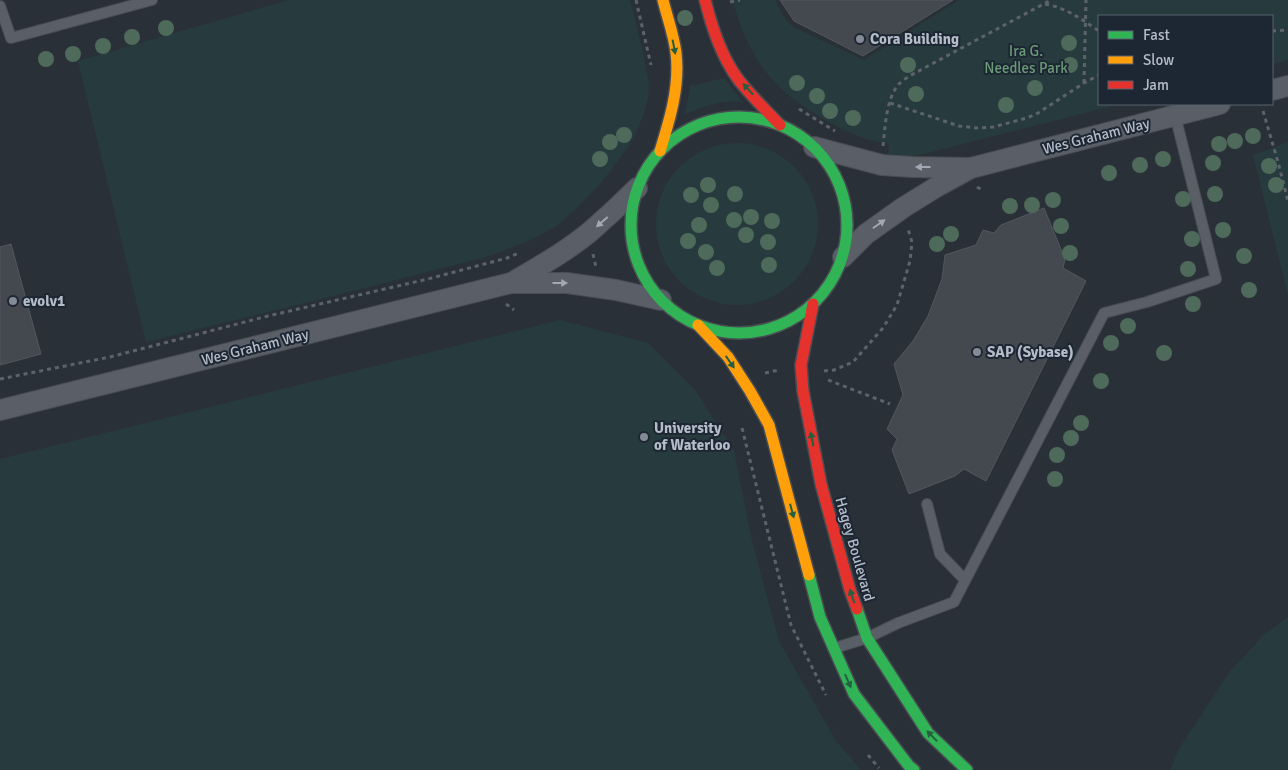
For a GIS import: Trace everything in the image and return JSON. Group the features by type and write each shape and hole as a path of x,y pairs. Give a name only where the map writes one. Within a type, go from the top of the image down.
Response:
{"street":[{"path":"660,151 673,105 676,82 676,51 663,0"},
{"path":"704,0 722,51 732,70 780,125"},
{"path":"1273,90 1288,86"},
{"name":"Wes Graham Way","path":"843,257 866,234 899,211 971,168 1216,105"},
{"path":"739,117 756,118 780,125 814,147 835,176 844,200 847,226 843,257 822,295 795,318 778,326 740,334 721,332 698,325 673,311 661,300 647,283 637,264 630,220 636,188 653,158 676,137 690,128 722,118 739,117"},
{"name":"Wes Graham Way","path":"814,147 882,165 971,168"},
{"name":"Wes Graham Way","path":"511,283 553,259 584,237 636,188"},
{"name":"Wes Graham Way","path":"0,410 511,283 567,283 616,290 661,300"},
{"name":"Hagey Boulevard","path":"813,304 804,340 801,365 803,391 821,484 850,590 867,638 928,734 967,770"},
{"path":"698,325 728,357 769,425 820,617 854,694 914,770"}],"lane":[{"path":"0,6 11,38 152,0"},
{"path":"834,649 867,638 898,623 954,602 1104,312 1147,302 1216,279 1176,116"},
{"path":"927,504 940,554 965,580"}],"path":[{"path":"636,0 653,72"},
{"path":"732,10 729,1 740,0"},
{"path":"876,146 883,148 890,103 900,82 1051,0"},
{"path":"1084,83 1086,0"},
{"path":"1045,4 1057,6 1068,11 1098,30"},
{"path":"1273,31 1288,30"},
{"path":"890,103 959,126 993,127 1032,116 1098,76"},
{"path":"798,108 841,134"},
{"path":"1264,111 1288,201"},
{"path":"826,371 834,370 853,362 882,328 896,305 910,261 912,242 908,229"},
{"path":"0,379 110,357 268,316 428,279 507,258 521,252"},
{"path":"593,253 597,270"},
{"path":"760,375 772,370 785,370"},
{"path":"828,380 890,404"}],"green space":[{"path":"289,0 630,0 649,85 643,117 629,146 601,183 558,225 531,240 486,257 146,342 78,61"},
{"name":"Ira G. Needles Park","path":"733,0 775,0 783,16 793,27 864,60 959,0 1288,0 1288,60 1273,65 1273,15 1098,15 1098,105 1116,105 916,156 888,155 889,144 863,138 835,125 815,114 777,85 752,51 736,13"},
{"path":"724,78 743,102 713,104 685,115 690,86"},
{"path":"1288,142 1288,295 1253,155"},
{"path":"737,143 753,145 768,150 782,157 794,167 804,179 811,193 816,208 818,224 816,240 811,255 804,269 794,281 782,291 768,298 753,303 737,305 721,303 706,298 692,291 680,281 670,269 663,255 658,240 656,224 658,208 663,193 670,179 680,167 692,157 706,150 721,145"},
{"path":"560,320 648,343 695,390 734,451 752,541 779,641 836,741 861,770 0,770 0,459"},
{"path":"1288,617 1288,770 1169,770 1178,750 1231,670 1265,634"}],"building":[{"name":"Cora Building","path":"780,0 953,0 863,56 794,21"},
{"name":"SAP (Sybase)","path":"1044,208 1065,259 1063,268 1086,281 986,481 964,469 955,476 909,494 892,450 897,439 887,429 903,395 894,364 913,341 928,316 942,279 945,255 976,245 983,230 994,233 1001,225"},
{"name":"evolv1","path":"11,244 41,354 0,365 0,247"}],"traffic: fast":[{"path":"739,117 760,119 780,125 799,135 815,149 829,165 839,184 845,204 847,225 845,246 839,266 829,285 815,301 799,315 780,325 760,331 739,333 718,331 698,325 679,315 663,301 649,285 639,266 633,246 631,225 633,204 639,184 649,165 663,149 679,135 698,125 718,119 739,117"},
{"path":"809,575 820,617 854,694 914,770"},
{"path":"857,609 867,638 928,733 967,770"}],"traffic: slow":[{"path":"660,151 673,102 677,78 674,40 663,0"},
{"path":"698,325 728,357 769,425 809,575"}],"traffic: jam":[{"path":"705,0 718,41 732,70 748,91 780,125"},
{"path":"813,304 801,365 803,391 821,484 857,609"}],"place":[{"name":"Cora Building","path":"860,39"},
{"name":"evolv1","path":"13,301"},
{"name":"SAP (Sybase)","path":"977,352"},
{"name":"University of Waterloo","path":"644,437"}]}
